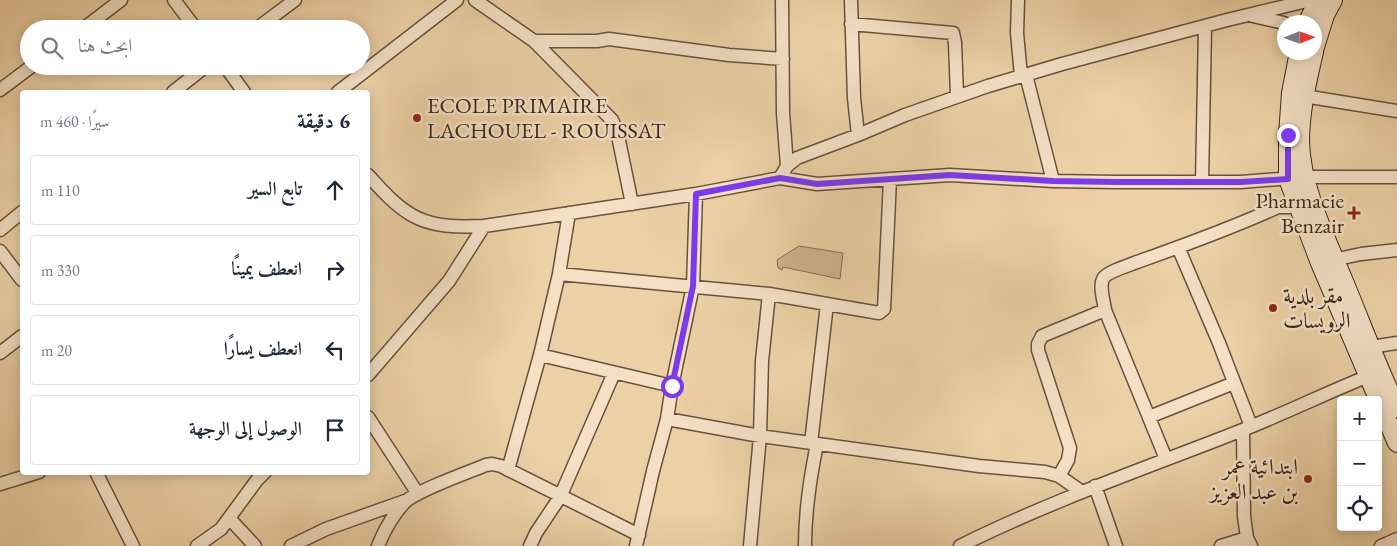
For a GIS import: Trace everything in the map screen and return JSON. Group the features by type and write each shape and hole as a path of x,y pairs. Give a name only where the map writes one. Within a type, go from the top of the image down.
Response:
{"main road":[{"path":"1316,15 1318,0"},
{"path":"1322,19 1332,0"},
{"path":"1297,60 1290,94 1288,135 1296,178 1327,261 1374,373 1397,443"},
{"path":"1312,60 1304,96 1295,199 1371,347 1374,373 1397,408"}],"street":[{"path":"95,20 121,0"},
{"path":"174,0 189,20"},
{"path":"268,20 295,0"},
{"path":"370,67 457,0"},
{"path":"475,0 534,41 612,120 617,131 632,204"},
{"path":"782,0 783,113 787,166"},
{"path":"851,0 858,135"},
{"path":"1018,0 1017,33 1023,75 1053,181"},
{"path":"1271,0 1290,4"},
{"path":"780,178 787,166 797,158 957,96 1023,75 1311,0"},
{"path":"1251,15 1277,21"},
{"path":"851,24 953,33 957,96"},
{"path":"1202,182 1205,27"},
{"path":"534,41 597,41 609,38 729,55 783,59"},
{"path":"0,90 20,75"},
{"path":"176,90 195,75"},
{"path":"231,75 242,90"},
{"path":"341,90 360,75"},
{"path":"1304,96 1397,111"},
{"path":"370,176 390,200 422,221 445,226 484,226 696,194 780,178 817,184 950,175 1053,181 1202,182 1397,176"},
{"path":"559,274 769,294 873,314 882,312 884,309 890,179"},
{"path":"291,546 326,529 405,501 492,464 508,470 560,497 638,543 652,471 667,419 693,286 696,194"},
{"path":"1166,459 1106,310 1102,280 1126,266 1199,240 1278,207 1290,207 1295,199"},
{"path":"508,470 540,355 559,274 569,213"},
{"path":"0,230 20,214"},
{"path":"370,373 449,281 484,226"},
{"path":"1178,247 1234,383 1247,428 1244,516 1249,542 1221,546"},
{"path":"1327,261 1361,254 1397,250"},
{"path":"0,252 20,277"},
{"path":"750,546 760,436 762,361 769,294"},
{"path":"805,546 805,524 827,304"},
{"path":"1059,476 1068,460 1070,448 1038,350 1038,344 1042,336 1106,310"},
{"path":"0,353 20,338"},
{"path":"1371,347 1397,343"},
{"path":"540,355 672,386"},
{"path":"530,546 536,533 560,497 614,373"},
{"path":"960,546 1095,486 1247,428 1374,373"},
{"path":"1149,417 1234,383"},
{"path":"667,419 760,436 979,466 1045,472 1059,476 1082,492"},
{"path":"370,420 418,494"},
{"path":"0,484 29,475"},
{"path":"98,475 133,546"},
{"path":"197,546 221,529 262,475"},
{"path":"1095,486 1116,546"},
{"path":"378,546 384,531 405,501"},
{"path":"229,518 255,546"},
{"path":"987,546 988,532"},
{"path":"1381,546 1397,539"}],"shaded area":[{"path":"799,246 843,253 840,279 783,267 782,270 778,268 777,260"}],"place":[{"name":"ECOLE PRIMAIRE LACHOUEL - ROUISSAT","path":"417,118"},
{"name":"Pharmacie Benzair","path":"1354,213"},
{"name":"مقر بلدية الرويسات","path":"1273,308"},
{"name":"ابتدائية عمر بن عبد العزيز","path":"1308,479"}],"route":[{"path":"672,386 693,286 696,194 780,178 817,184 950,175 1053,181 1116,182 1241,182 1288,179 1288,135"}]}
